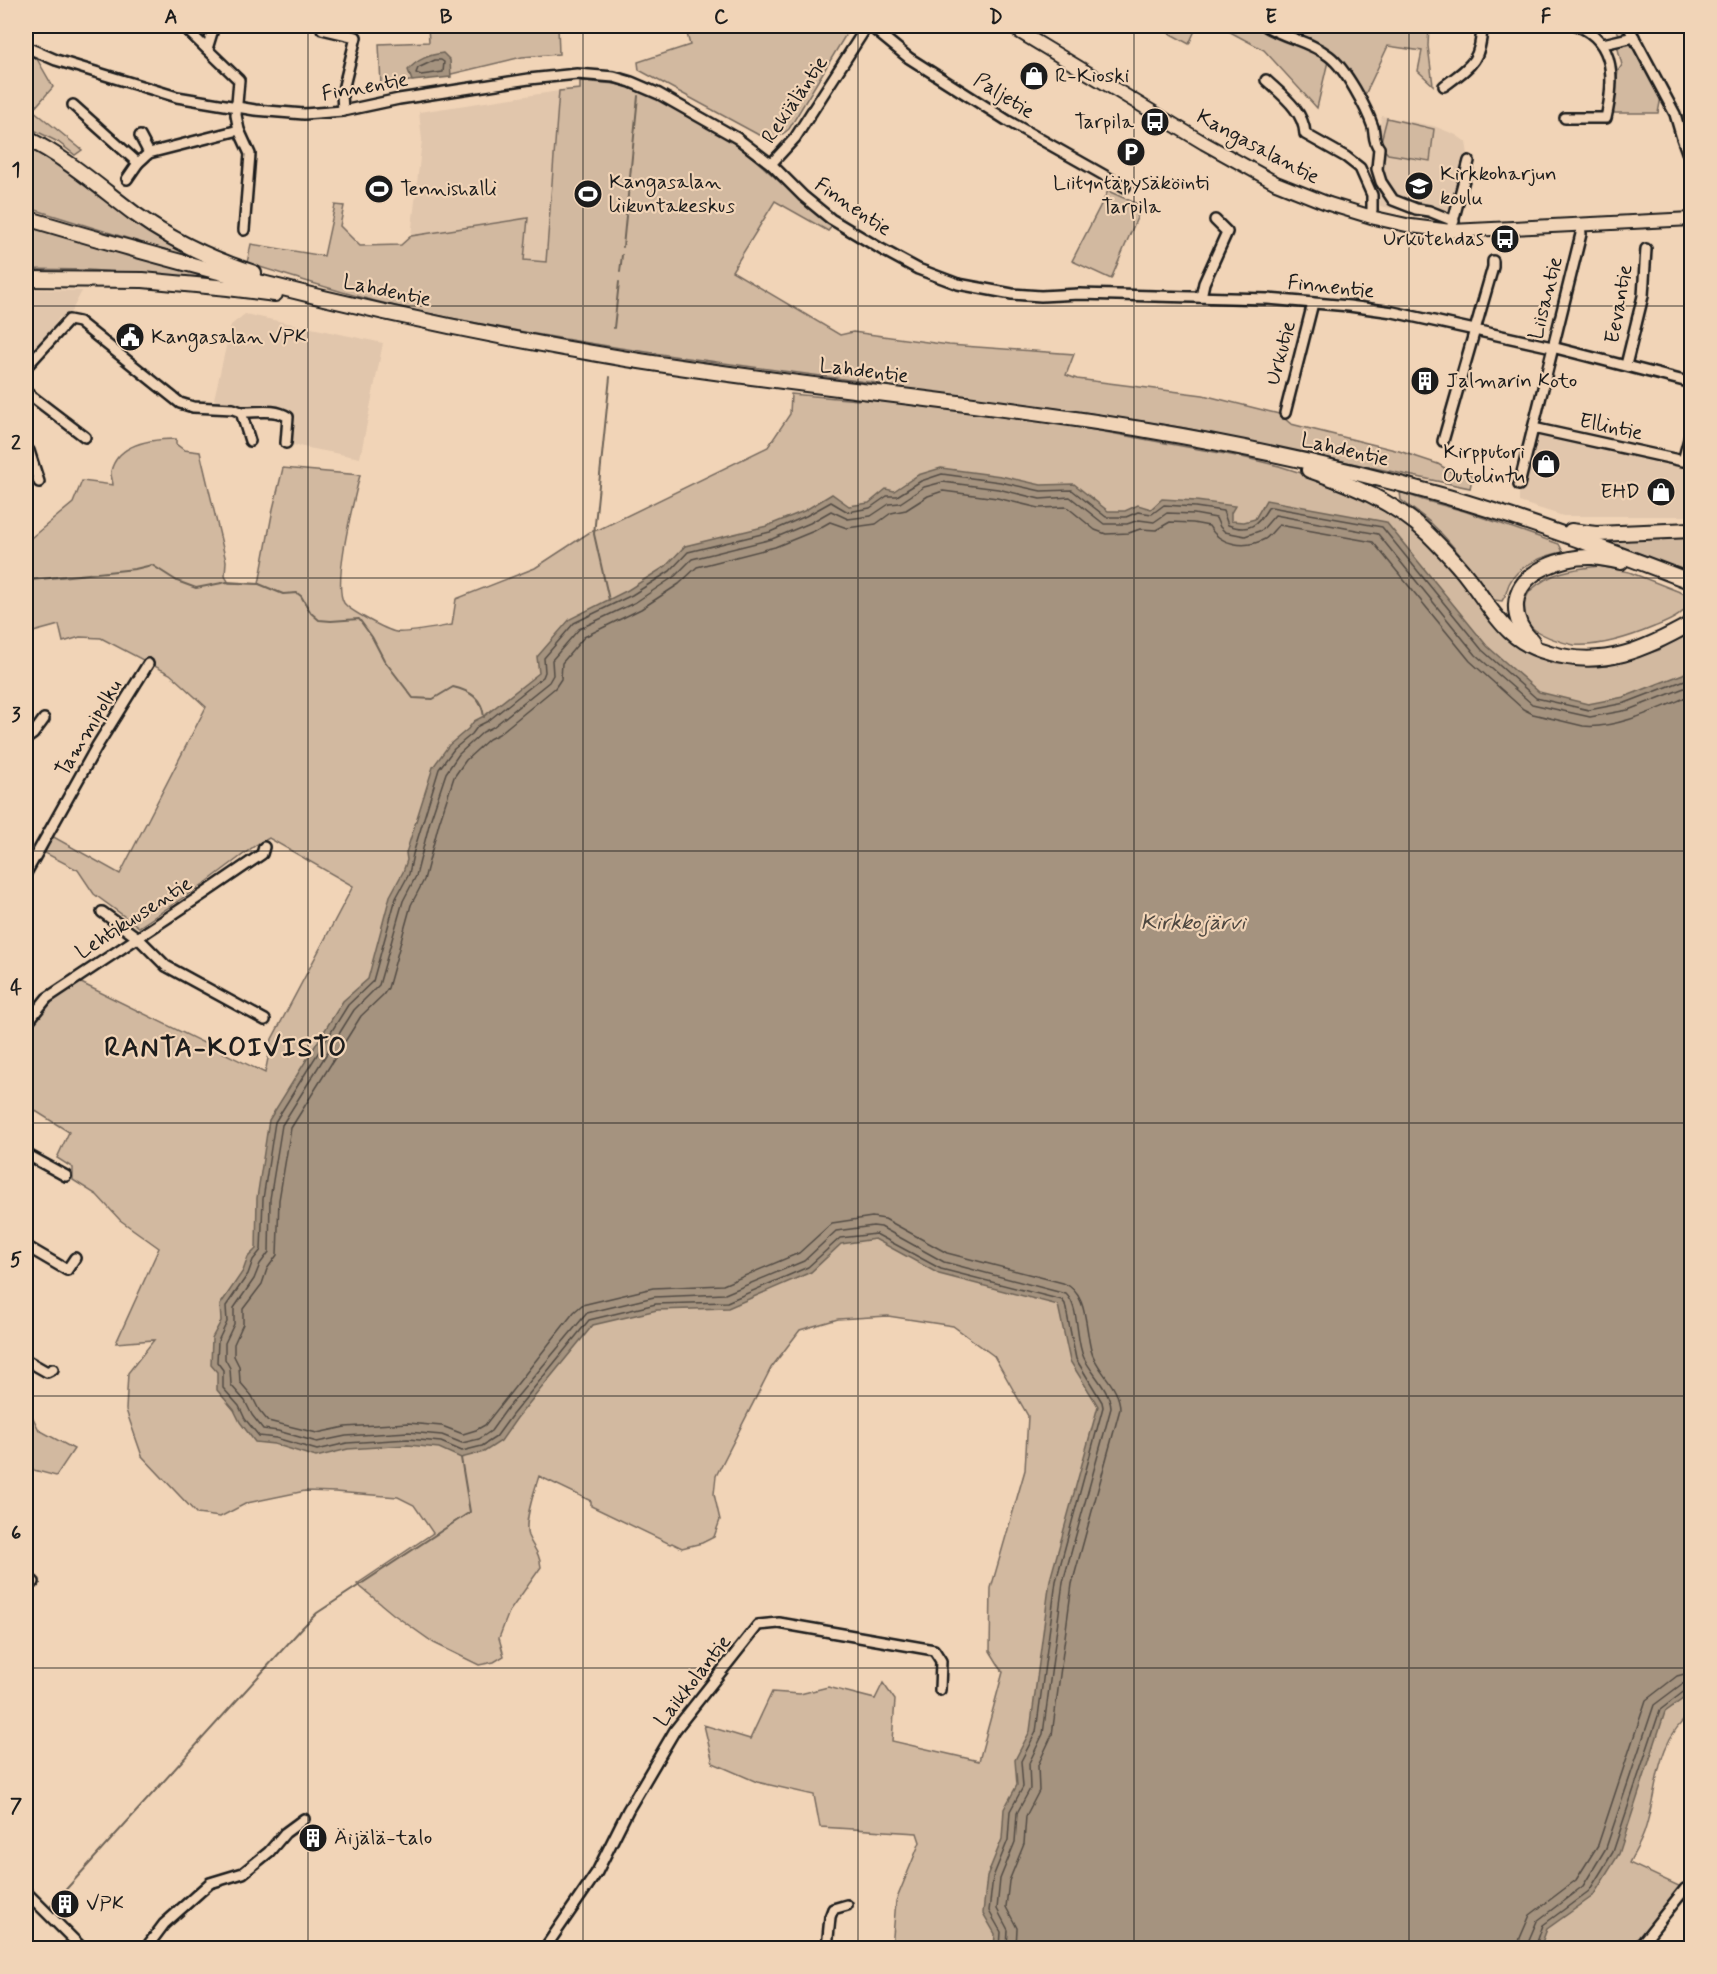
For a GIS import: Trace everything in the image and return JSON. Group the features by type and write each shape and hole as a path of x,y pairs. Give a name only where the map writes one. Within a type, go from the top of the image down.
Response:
{"highway":[{"path":"26,138 71,164 135,214 174,239 239,268 347,304"},
{"name":"Lahdentie","path":"26,218 176,262 347,304 476,332 634,360 1065,417 1214,442 1298,459 1402,484 1490,510 1622,555 1690,582"},
{"path":"26,279 143,280 347,304"},
{"path":"1214,442 1333,478 1391,506 1426,533 1446,553 1467,576 1509,631 1522,642 1552,654 1578,659 1612,657 1639,650 1692,623"},
{"path":"1490,510 1584,533 1692,530"},
{"path":"1552,654 1527,637 1516,614 1518,592 1526,581 1538,572 1564,561 1593,557 1614,560 1690,582"}],"main road":[{"name":"Kangasalantie","path":"1010,26 1276,183 1329,204 1369,216 1411,226 1580,225 1692,219"}],"street":[{"path":"183,26 239,80 236,107 239,130 250,154 244,230"},
{"path":"207,49 214,26"},
{"name":"Rekiäläntie","path":"771,164 795,138 862,30 868,26"},
{"name":"Paljetie","path":"868,26 909,58 1008,122 1125,187"},
{"path":"1266,26 1329,56 1342,70 1361,102 1373,129 1374,142 1379,148 1377,169 1381,182 1393,200 1416,209 1429,211 1452,226 1469,160"},
{"path":"1444,86 1475,60 1481,48 1482,26"},
{"path":"1565,118 1606,118 1611,95 1612,72 1602,44 1578,26"},
{"path":"1628,26 1675,114 1685,145 1692,156"},
{"path":"322,29 356,37 342,94 343,111"},
{"path":"1602,44 1634,37"},
{"name":"Finnentie","path":"26,47 56,60 177,97 236,107 304,114 343,111 399,99 529,79 577,74 614,77 660,94 708,120 737,138 771,164 803,196 831,219 918,268 958,284 1012,294 1041,296 1079,294 1201,297 1313,303 1393,312 1552,347 1692,383"},
{"path":"1266,80 1305,122 1305,134 1346,157 1360,168 1372,195 1372,210 1369,216"},
{"path":"73,105 138,163"},
{"path":"127,179 148,153 239,130"},
{"path":"140,136 148,153"},
{"path":"1201,297 1204,283 1227,232 1215,220"},
{"name":"Liisantie","path":"1520,485 1581,234 1580,225"},
{"name":"Eevantie","path":"1626,365 1643,296 1646,249"},
{"path":"1443,441 1493,261"},
{"name":"Urkutie","path":"1285,413 1313,303"},
{"path":"26,367 69,320 79,322 180,403 193,407 283,414 288,417 286,443"},
{"path":"26,392 85,437"},
{"path":"241,412 250,441"},
{"name":"Ellintie","path":"1533,428 1683,461 1692,428"},
{"path":"26,448 39,482"},
{"name":"Tammipolku","path":"26,873 97,746 148,664"},
{"path":"26,739 33,734 44,719"},
{"name":"Lehtikuusentie","path":"26,1024 47,998 262,854 264,848"},
{"path":"102,912 138,938 166,966 265,1020"},
{"path":"26,1154 66,1176"},
{"path":"26,1246 67,1270 75,1258"},
{"path":"26,1360 47,1372 53,1369"},
{"path":"26,1576 34,1582"},
{"name":"Laikkolantie","path":"545,1948 597,1872 628,1810 675,1730 758,1625 779,1623 934,1650 941,1660 940,1690"},
{"path":"146,1948 164,1924 210,1883 243,1873 272,1849 285,1833 304,1819"},
{"path":"1638,1948 1685,1889 1692,1885"},
{"path":"26,1892 82,1948"},
{"path":"827,1948 833,1909 847,1905"}],"shaded area":[{"path":"428,26 558,26 559,54 522,57 439,77 381,85 379,44 429,42"},
{"path":"685,26 851,26 789,129 771,138 757,134 639,70 638,62 690,45"},
{"path":"1156,26 1197,26 1189,44"},
{"path":"1219,26 1429,26 1428,46 1433,85 1418,71 1422,51 1388,46 1363,99 1329,57 1317,108 1264,50"},
{"path":"1615,26 1628,26 1662,92 1658,113 1612,113 1618,71 1622,65 1617,45 1623,43"},
{"path":"26,55 37,59 53,87 33,110 82,150 75,155 58,142 26,126"},
{"path":"580,81 616,84 632,88 666,102 706,124 744,150 804,203 833,225 828,231 775,201 732,271 840,335 853,332 949,345 1074,354 1066,375 1077,379 1203,395 1279,414 1291,424 1399,451 1438,464 1453,473 1473,475 1470,488 1185,428 661,354 496,327 392,305 247,263 251,244 324,256 335,205 344,206 340,226 360,246 401,245 411,236 528,218 524,260 546,262 559,91 580,89"},
{"path":"559,91 546,262 524,261 528,219 411,236 422,140 419,112"},
{"name":"Kirkkoharjun koulu","path":"1382,116 1434,126 1466,142 1469,161 1454,221 1380,206 1371,167"},
{"path":"1387,118 1434,129 1430,161 1388,154 1380,145"},
{"path":"26,146 53,160 118,210 164,241 211,264 26,207"},
{"path":"1108,191 1142,206 1111,279 1072,261"},
{"path":"26,225 195,273 200,278 88,270 26,269"},
{"path":"26,289 82,291 71,312 59,318 33,356 26,352"},
{"path":"245,314 383,343 360,458 283,443 285,410 218,403 214,399 231,325"},
{"name":"Kirkkojärvi","path":"791,394 858,400 859,397 967,409 1242,457 1314,477 1352,492 1392,512 1424,538 1524,649 1551,663 1606,666 1659,650 1691,630 1692,1713 1670,1738 1659,1768 1649,1818 1639,1845 1629,1863 1681,1887 1632,1948 892,1948 896,1901 920,1842 917,1833 820,1827 814,1795 757,1782 713,1763 704,1725 750,1739 772,1692 800,1694 828,1687 875,1699 883,1683 895,1700 892,1741 979,1761 1003,1672 990,1651 991,1588 1025,1470 1028,1416 994,1356 953,1326 888,1316 838,1319 800,1330 771,1368 716,1476 714,1494 720,1520 714,1537 702,1543 682,1548 670,1544 591,1506 591,1501 539,1476 530,1506 527,1530 541,1567 509,1612 499,1638 504,1656 494,1662 479,1665 434,1643 393,1614 357,1584 433,1533 414,1505 398,1497 305,1491 247,1503 220,1517 197,1514 142,1456 126,1410 128,1373 154,1340 116,1343 159,1248 120,1220 97,1195 73,1180 73,1168 57,1158 69,1132 26,1105 26,1024 73,979 265,1073 272,1039 353,886 269,838 139,927 94,894 78,870 45,853 52,836 120,874 206,707 170,674 101,638 80,637 63,642 59,625 26,634 26,542 73,503 82,481 113,485 111,473 121,454 138,444 176,439 176,444 184,450 200,452 226,561 225,576 229,583 259,584 283,468 360,475 342,560 341,593 344,603 368,620 396,632 452,625 456,599 535,568 590,532 768,447 790,414"},
{"path":"1533,428 1682,461 1691,428 1691,516 1563,516 1519,502 1519,485"},
{"path":"1400,492 1464,511 1559,544 1563,552 1540,559 1525,567 1513,578 1502,601 1494,600 1440,532 1401,500"},
{"path":"1691,536 1691,575 1601,539"},
{"path":"1599,566 1629,572 1690,596 1689,602 1682,612 1666,622 1605,643 1574,645 1565,643 1544,635 1531,626 1526,616 1525,605 1531,590 1555,575"},
{"path":"26,1411 32,1416 39,1430 74,1449 56,1476 26,1468"}],"water":[{"path":"443,53 450,60 451,77 412,81 408,70 412,66 424,58"},
{"name":"Kirkkojärvi","path":"941,468 1001,476 1041,485 1074,484 1108,511 1125,511 1138,505 1151,509 1162,499 1196,501 1235,506 1231,513 1231,521 1244,522 1255,519 1266,500 1386,522 1487,646 1539,692 1588,704 1624,697 1683,674 1691,668 1691,1693 1665,1712 1619,1854 1593,1896 1547,1929 1540,1948 994,1948 995,1934 983,1913 987,1876 1002,1839 1004,1809 1017,1785 1015,1760 1030,1731 1050,1580 1098,1406 1070,1361 1058,1305 939,1274 875,1239 841,1244 811,1272 728,1308 657,1310 593,1325 501,1441 484,1452 461,1458 439,1448 408,1445 348,1449 316,1457 274,1444 255,1442 234,1410 217,1390 217,1372 211,1365 212,1338 221,1321 220,1305 243,1271 248,1257 256,1249 257,1198 269,1120 343,1001 368,979 390,896 407,860 406,853 433,767 449,745 474,721 484,716 539,673 537,657 570,619 628,590 666,566 685,546 767,526 804,511 832,494 849,506 869,503 886,489 894,491 918,475"}],"waterway":[{"path":"630,177 638,96"},
{"path":"623,247 629,185"},
{"path":"620,272 622,255"},
{"path":"614,328 619,282"},
{"path":"609,600 594,534 610,377"},
{"path":"26,585 32,580 135,569 152,565 177,581 196,588 227,582 259,584 283,594 297,593 319,620 359,619 384,660 413,698 433,699 453,687 474,696 481,705 484,717"},
{"path":"51,1906 317,1613 470,1512 461,1458"}],"place":[{"name":"R-Kioski","path":"1034,76"},
{"name":"Tarpila","path":"1155,122"},
{"name":"Liityntäpysäköinti Tarpila","path":"1131,152"},
{"name":"Kirkkoharjun koulu","path":"1419,186"},
{"name":"Tennishalli","path":"379,189"},
{"name":"Kangasalan liikuntakeskus","path":"588,194"},
{"name":"Urkutehdas","path":"1505,239"},
{"name":"Kangasalan VPK","path":"130,337"},
{"name":"Jalmarin Koto","path":"1425,381"},
{"name":"Kirpputori Outolintu","path":"1546,464"},
{"name":"EHD","path":"1661,492"},
{"name":"Äijälä-talo","path":"313,1838"},
{"name":"VPK","path":"65,1904"}],"district":[{"name":"RANTA-KOIVISTO","path":"226,1048"}]}
